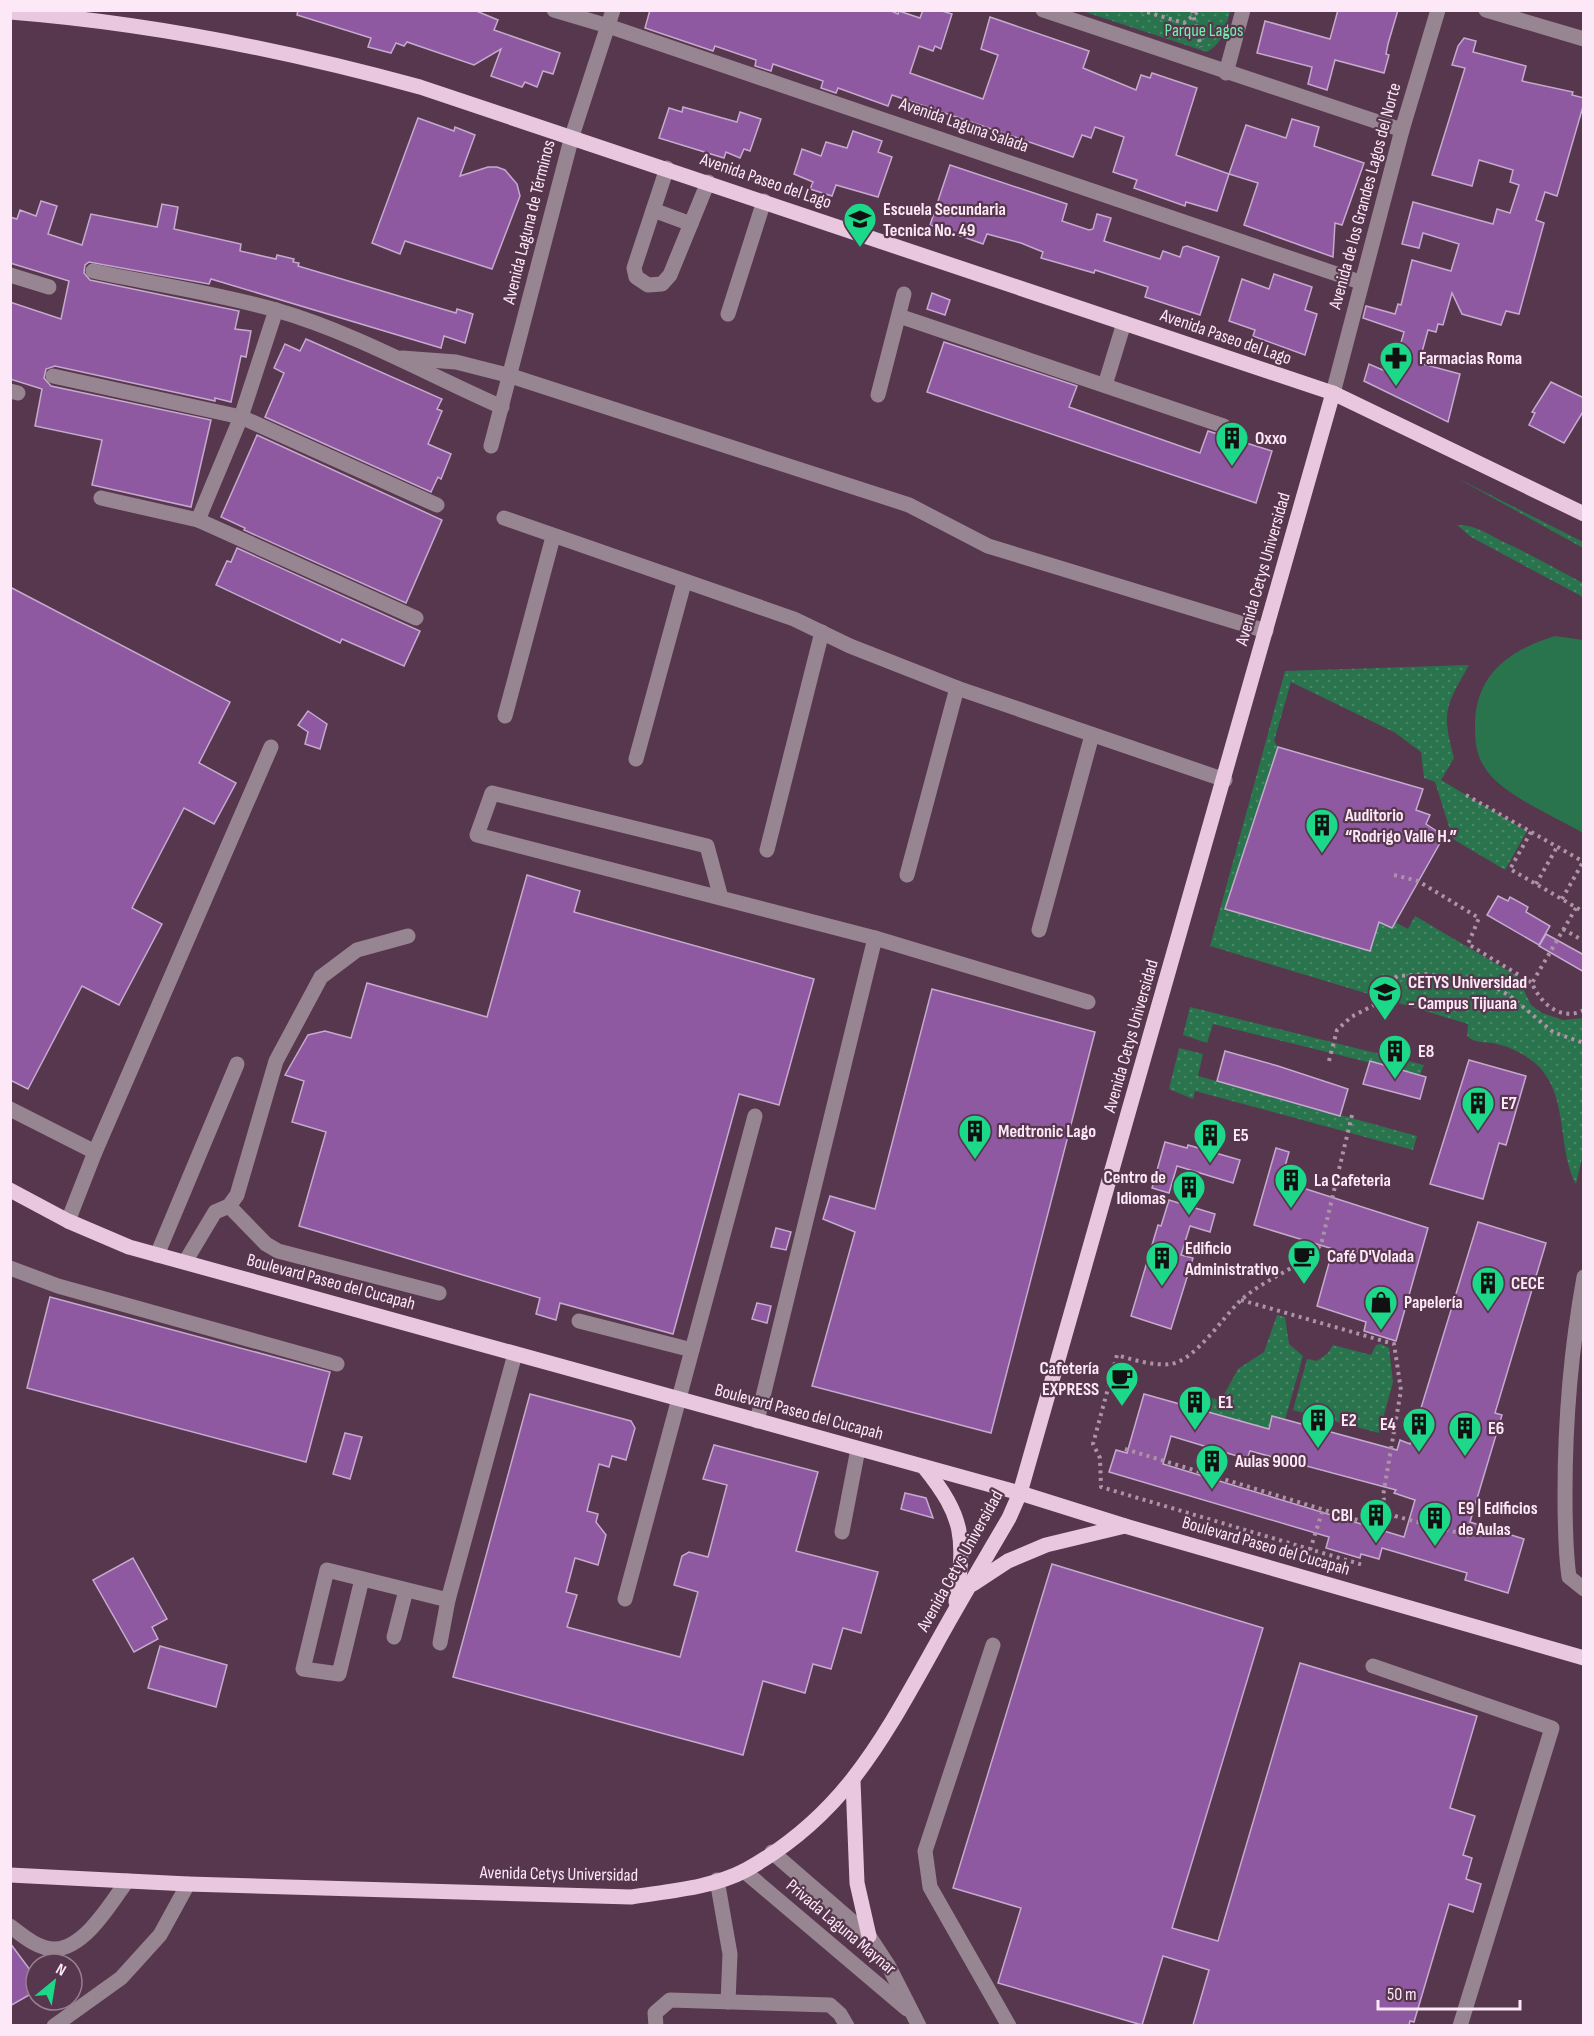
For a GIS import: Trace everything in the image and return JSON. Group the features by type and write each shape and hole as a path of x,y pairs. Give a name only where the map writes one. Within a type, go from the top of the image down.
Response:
{"main road":[{"name":"Avenida Paseo del Lago","path":"13,12 152,28 262,46 420,87 572,136 1333,393 1584,514"},
{"name":"Avenida Cetys Universidad","path":"10,1875 188,1884 631,1897 693,1888 744,1871 798,1836 854,1781 883,1739 1009,1518 1020,1493 1225,780 1333,393"},
{"name":"Boulevard Paseo del Cucapah","path":"10,1190 68,1221 129,1247 1020,1493 1125,1526 1584,1658"},
{"path":"924,1467 945,1492 955,1511 961,1534 962,1558 955,1610"},
{"path":"968,1587 1008,1561 1046,1545 1125,1526"},
{"path":"854,1781 857,1883 869,1936"}],"street":[{"name":"Avenida Laguna Salada","path":"554,10 608,26 1360,282"},
{"name":"Avenida Laguna de Términos","path":"491,446 572,136 613,10"},
{"path":"1043,10 1402,130"},
{"path":"1226,73 1243,10"},
{"name":"Avenida de los Grandes Lagos del Norte","path":"1333,393 1360,282 1438,10"},
{"path":"1486,10 1584,39"},
{"path":"667,168 634,268 636,277 648,285 662,284 670,275 708,182"},
{"path":"728,314 764,201"},
{"path":"653,210 691,224"},
{"path":"93,271 276,310 402,358 447,383 502,406"},
{"path":"10,275 49,287"},
{"path":"878,395 904,294"},
{"path":"198,520 241,417 276,310"},
{"path":"899,316 1224,426"},
{"path":"1105,385 1124,323"},
{"path":"402,358 456,362 511,376 909,504 988,546 1266,631"},
{"path":"53,376 241,417 437,506"},
{"path":"101,498 198,520 416,618"},
{"path":"504,518 684,583 794,619 850,646 957,688 1225,780"},
{"path":"505,716 553,537"},
{"path":"636,759 684,583"},
{"path":"767,850 822,632"},
{"path":"907,875 957,688"},
{"path":"1039,930 1092,735"},
{"path":"68,1221 94,1152 271,747"},
{"path":"721,898 707,846 492,793 477,835 875,938 1088,1002"},
{"path":"185,1262 215,1212 229,1206 237,1195 276,1061 321,977 357,950 408,936"},
{"path":"757,1420 875,938"},
{"path":"157,1255 237,1064"},
{"path":"10,1109 94,1152"},
{"path":"625,1599 755,1116"},
{"path":"229,1206 266,1244 278,1251 440,1293"},
{"path":"10,1268 58,1286 337,1364"},
{"path":"1584,1277 1569,1385 1565,1462 1566,1556 1569,1576 1584,1589"},
{"path":"579,1321 692,1350"},
{"path":"440,1644 448,1600 515,1354"},
{"path":"842,1532 858,1449"},
{"path":"362,1579 339,1674 303,1669 327,1570 448,1600"},
{"path":"394,1637 406,1590"},
{"path":"993,1645 926,1851 930,1887 1009,2025"},
{"path":"1373,1666 1552,1728 1460,2025"},
{"name":"Privada Laguna Maynar","path":"772,1852 869,1936 888,1965 916,2019"},
{"name":"Privada Laguna Maynar","path":"744,1871 916,2019"},
{"path":"717,1880 730,1954 728,2002"},
{"path":"10,1926 31,1942 56,1949 87,1935 127,1881"},
{"path":"54,2025 122,1978 160,1935 188,1884"},
{"path":"657,2025 655,2013 670,2000 830,2005 847,2025"}],"path":[{"path":"1140,10 1184,23 1200,10"},
{"path":"1192,10 1200,44"},
{"path":"1466,795 1583,862 1562,899"},
{"path":"1531,831 1510,869 1584,912"},
{"path":"1536,884 1557,847"},
{"path":"1394,875 1418,881 1479,918 1468,944 1532,983 1541,1000 1557,1011 1569,1014 1584,1010"},
{"path":"1532,983 1576,908"},
{"path":"1563,929 1584,941"},
{"path":"1329,1061 1337,1030 1351,1017 1374,1005 1386,983 1398,976 1428,974 1493,986 1510,996 1553,1032 1584,1043"},
{"path":"1352,1115 1321,1245 1310,1256 1241,1300 1190,1356 1172,1364 1136,1360 1117,1355 1093,1444 1100,1458 1101,1487 1363,1565"},
{"path":"1241,1300 1394,1344 1401,1390 1383,1496 1389,1513"},
{"path":"1125,1449 1377,1526 1383,1523 1389,1513"},
{"path":"1310,1550 1323,1509"},
{"path":"1389,1513 1470,1536"}],"green space":[{"name":"Parque Lagos","path":"1082,11 1230,11 1220,40 1207,52"},
{"path":"1457,478 1583,542 1583,548"},
{"path":"1457,525 1484,532 1583,583 1583,597 1471,537"},
{"path":"1555,636 1583,640 1583,833 1518,797 1495,780 1481,761 1476,745 1476,709 1488,679 1509,657"},
{"path":"1469,665 1455,690 1448,709 1448,729 1454,758 1441,780 1527,831 1505,870 1453,839 1435,782 1424,778 1421,752 1394,732 1291,682 1274,741 1278,747 1225,909 1369,951 1379,922 1395,922 1408,929 1415,916 1517,976 1531,1005 1542,1013 1563,1020 1583,1018 1584,1149 1576,1184 1566,1153 1558,1105 1553,1090 1546,1076 1535,1063 1525,1056 1504,1046 1473,1040 1467,1036 1468,1024 1210,946 1285,671"},
{"path":"1190,1007 1424,1065 1420,1075 1213,1024 1207,1043 1183,1035"},
{"path":"1179,1048 1203,1054 1198,1076 1417,1136 1413,1150 1195,1091 1193,1099 1169,1089"},
{"path":"1277,1315 1285,1317 1289,1344 1303,1356 1285,1420 1273,1417 1269,1429 1183,1405 1188,1393 1221,1400 1238,1369 1264,1352"},
{"path":"1381,1344 1389,1348 1393,1382 1379,1433 1293,1410 1307,1359 1317,1361 1328,1353 1333,1345 1371,1355 1376,1345"}],"building":[{"path":"298,10 474,10 498,20 494,30 560,53 553,74 543,71 537,87 525,82 522,87 491,76 501,49 474,65 407,42 404,46 396,43 391,53 368,47 371,38 297,15"},
{"path":"650,10 889,10 920,18 923,10 939,10 952,14 941,49 935,46 933,51 919,46 910,73 983,99 998,55 981,49 990,17 1089,51 1083,68 1136,90 1141,75 1150,78 1152,73 1197,88 1176,155 1229,174 1217,211 1186,202 1185,206 1134,188 1137,180 1113,172 1124,137 1095,127 1091,138 1082,135 1073,157 892,95 888,106 838,88 836,93 821,88 823,81 773,64 771,71 755,66 756,60 715,46 713,51 645,28"},
{"path":"1338,10 1398,10 1388,44 1386,54 1389,55 1384,73 1335,60 1327,90 1308,84 1312,67 1257,53 1265,21 1330,39"},
{"path":"1464,38 1476,41 1473,52 1526,66 1522,81 1573,92 1572,95 1584,98 1584,103 1557,196 1545,192 1536,220 1544,223 1519,314 1506,311 1501,325 1462,314 1452,293 1443,325 1438,324 1436,332 1428,330 1419,363 1460,374 1448,422 1364,381 1369,364 1392,374 1404,332 1363,318 1366,306 1395,314 1398,304 1401,305 1412,260 1451,271 1459,244 1423,233 1419,248 1402,244 1413,202 1493,224 1497,209 1510,213 1519,185 1510,182 1513,170 1479,160 1472,186 1432,175 1465,68 1452,65 1458,46"},
{"path":"683,107 737,122 740,112 761,119 750,151 744,149 740,158 726,152 724,158 659,138 669,108 682,112"},
{"path":"418,118 454,131 455,127 475,135 460,176 488,167 497,167 505,170 517,184 520,196 492,269 405,241 400,254 372,243"},
{"path":"1292,119 1319,127 1314,146 1364,163 1342,225 1335,223 1333,257 1244,225 1258,183 1229,174 1246,125 1286,138"},
{"path":"853,131 882,141 878,152 892,157 878,197 836,185 832,196 810,189 813,182 794,174 802,149 821,156 826,142 847,148"},
{"path":"950,165 1067,204 1062,221 1089,230 1093,229 1097,214 1111,218 1104,241 1160,259 1163,251 1180,257 1183,247 1187,246 1219,257 1200,315 1145,297 1148,287 1095,270 1094,273 1041,258 1043,252 1021,243 987,234 983,244 930,225"},
{"path":"41,201 57,206 48,234 82,245 91,214 157,227 162,204 178,207 174,229 241,244 240,251 276,259 277,255 294,259 293,262 299,263 298,266 456,313 457,309 473,314 465,343 444,336 441,348 211,279 209,284 89,262 85,265 84,273 90,280 239,311 235,329 251,331 246,357 241,356 231,402 215,398 215,401 55,366 46,369 44,378 51,386 211,420 191,507 92,485 102,440 35,426 42,389 10,379 10,302 61,319 69,281 10,263 10,217 17,219 20,210 36,216"},
{"path":"1274,274 1312,287 1305,310 1317,314 1305,355 1253,336 1255,330 1229,321 1242,279 1269,289"},
{"path":"932,293 950,300 945,315 927,309"},
{"path":"306,339 442,399 437,409 442,411 428,444 451,454 441,479 438,477 431,492 265,417 284,373 274,368 285,344 300,351"},
{"path":"944,342 1077,386 1069,407 1200,453 1208,431 1272,451 1256,503 927,392"},
{"path":"1551,382 1584,398 1584,410 1564,443 1529,425 1535,413 1532,412"},
{"path":"257,435 442,520 406,603 244,530 245,528 221,517"},
{"path":"237,548 420,631 404,666 342,639 340,643 216,585 227,561 231,562"},
{"path":"10,587 230,702 199,763 236,783 214,824 184,808 132,908 162,924 119,1005 82,986 28,1089 10,1080"},
{"path":"308,711 327,724 320,749 305,744 308,732 298,725"},
{"name":"Auditorio “Rodrigo Valle H.”","path":"1278,747 1423,789 1416,810 1430,815 1426,824 1444,836 1392,928 1379,922 1370,951 1225,909"},
{"path":"527,875 580,891 574,912 814,979 779,1105 739,1094 673,1334 560,1303 556,1320 536,1314 540,1298 299,1226 326,1132 292,1122 304,1081 285,1075 308,1035 325,1031 351,1038 367,983 487,1017"},
{"path":"1498,896 1508,901 1510,897 1528,907 1526,912 1550,926 1539,945 1487,915"},
{"path":"1546,934 1584,955 1584,972 1539,946"},
{"name":"Medtronic Lago","path":"932,989 1095,1032 991,1433 812,1386 855,1232 823,1219 830,1196 875,1209"},
{"path":"1225,1051 1348,1089 1340,1116 1217,1081"},
{"name":"E7","path":"1469,1060 1526,1076 1506,1145 1499,1143 1483,1199 1430,1184"},
{"name":"E8","path":"1370,1061 1426,1077 1420,1099 1363,1084"},
{"path":"1165,1142 1187,1148 1188,1145 1240,1160 1233,1183 1177,1166 1169,1193 1152,1188"},
{"path":"1276,1148 1289,1152 1281,1181 1428,1228 1396,1341 1364,1331 1366,1322 1317,1306 1333,1249 1254,1225"},
{"name":"Edificio Administrativo","path":"1169,1200 1215,1214 1210,1232 1190,1226 1181,1255 1193,1258 1171,1329 1131,1316 1158,1225 1161,1226"},
{"path":"1478,1222 1546,1243 1495,1413 1502,1415 1470,1522 1524,1539 1508,1593 1465,1580 1467,1573 1382,1548 1379,1559 1361,1554 1360,1558 1326,1548 1329,1537 1109,1472 1116,1450 1127,1453 1144,1394 1269,1429 1272,1416 1397,1450 1400,1440 1410,1444","holes":["1171,1436 1247,1459 1250,1451 1396,1490 1394,1493 1415,1500 1404,1537 1163,1464"]},
{"path":"776,1228 791,1232 786,1250 771,1247"},
{"path":"50,1297 330,1372 306,1462 27,1388"},
{"path":"757,1303 771,1306 767,1323 752,1319"},
{"path":"530,1394 631,1421 635,1428 626,1460 612,1456 609,1467 599,1464 587,1511 598,1514 596,1522 606,1535 598,1565 575,1558 566,1592 577,1595 567,1627 680,1657 698,1592 674,1585 682,1556 689,1552 708,1557 727,1485 703,1479 714,1445 818,1472 796,1551 878,1572 861,1633 843,1628 831,1669 813,1664 805,1693 763,1681 743,1755 453,1677"},
{"path":"345,1433 362,1437 350,1479 333,1474"},
{"path":"905,1493 926,1498 933,1518 901,1509"},
{"path":"133,1558 167,1619 152,1627 158,1639 134,1652 93,1580"},
{"path":"1052,1564 1263,1628 1172,1928 1218,1941 1300,1663 1477,1716 1450,1808 1475,1816 1463,1855 1472,1858 1466,1879 1481,1884 1473,1912 1449,1904 1414,2022 1410,2021 1409,2025 1193,2025 1209,1970 1163,1956 1142,2025 998,1983 1021,1908 953,1888"},
{"path":"160,1646 227,1665 216,1707 148,1688"},
{"path":"10,1943 24,1962 24,1998 10,2006"}],"place":[{"name":"Escuela Secundaria Tecnica No. 49","path":"860,248"},
{"name":"Farmacias Roma","path":"1396,387"},
{"name":"Oxxo","path":"1232,467"},
{"name":"Auditorio “Rodrigo Valle H.”","path":"1322,854"},
{"name":"CETYS Universidad - Campus Tijuana","path":"1385,1021"},
{"name":"E8","path":"1395,1080"},
{"name":"E7","path":"1478,1132"},
{"name":"Medtronic Lago","path":"975,1160"},
{"name":"E5","path":"1210,1164"},
{"name":"La Cafeteria","path":"1291,1209"},
{"name":"Centro de Idiomas","path":"1189,1216"},
{"name":"Café D'Volada","path":"1304,1285"},
{"name":"Edificio Administrativo","path":"1162,1287"},
{"name":"CECE","path":"1488,1312"},
{"name":"Papelería","path":"1381,1331"},
{"name":"Cafetería EXPRESS","path":"1122,1407"},
{"name":"E1","path":"1195,1431"},
{"name":"E2","path":"1318,1449"},
{"name":"E4","path":"1419,1453"},
{"name":"E6","path":"1465,1457"},
{"name":"Aulas 9000","path":"1212,1490"},
{"name":"CBI","path":"1376,1544"},
{"name":"E9 | Edificios de Aulas","path":"1435,1547"}]}
